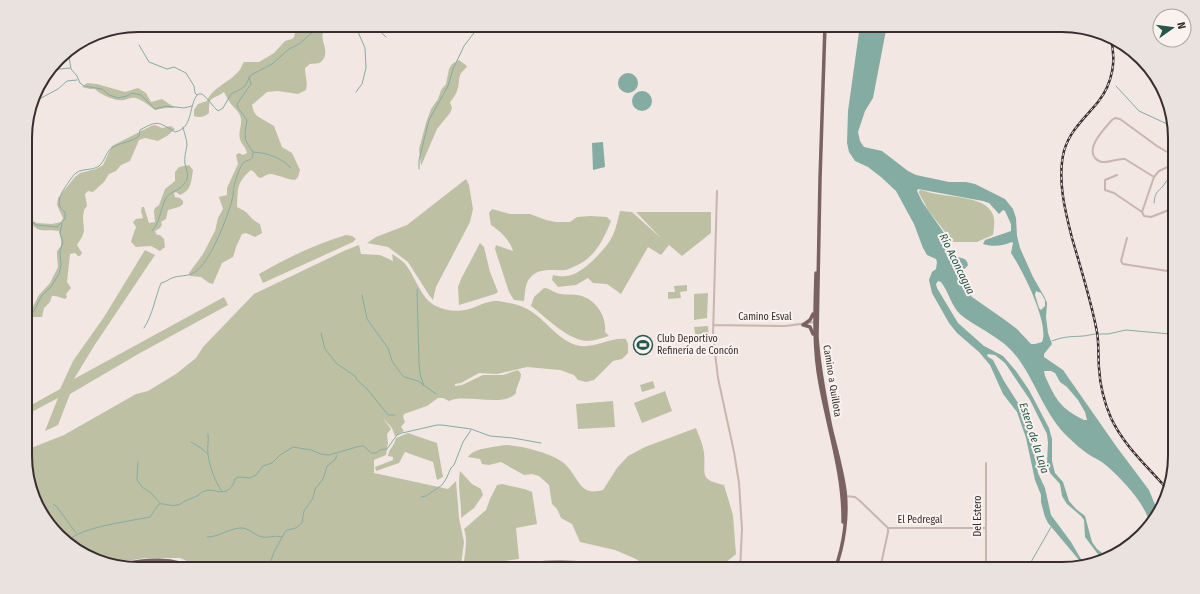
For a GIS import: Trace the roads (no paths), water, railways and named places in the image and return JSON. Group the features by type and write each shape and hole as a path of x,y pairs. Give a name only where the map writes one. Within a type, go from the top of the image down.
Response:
{"main road":[{"name":"Camino a Quillota","path":"825,32 815,303 822,379 844,495 845,520 837,562"},
{"name":"Camino a Quillota","path":"819,194 816,322 814,342 819,382 844,495"},
{"path":"803,325 809,322 812,318 815,303"},
{"path":"803,325 811,328 814,342"},
{"path":"140,562 172,562"}],"street":[{"path":"1154,177 1125,159 1104,162 1099,161 1095,158 1092,151 1093,145 1115,118 1120,119 1168,152"},
{"path":"1142,212 1154,177 1159,171 1168,167"},
{"path":"1117,175 1105,180 1105,190 1114,193 1142,212 1144,216 1150,217 1168,210"},
{"path":"717,191 713,325 718,378 739,483 742,529 740,562"},
{"path":"1127,238 1121,261 1123,264 1168,271"},
{"name":"Camino Esval","path":"713,325 786,326 803,325 816,322"},
{"name":"Del Estero","path":"986,463 986,562"},
{"name":"El Pedregal","path":"844,495 855,497 888,528 986,528"},
{"path":"882,562 888,528"}],"water":[{"name":"Río Aconcagua","path":"859,32 886,32 873,98 865,111 858,132 860,141 864,147 882,151 908,171 916,175 949,182 966,182 975,184 1005,199 1013,209 1016,218 1017,236 1020,248 1047,303 1046,317 1048,333 1052,344 1044,354 1044,357 1063,370 1149,490 1155,506 1148,518 1138,500 1120,478 1101,461 1088,454 1078,446 1053,420 1024,367 1011,350 998,339 961,315 941,282 938,281 936,284 937,288 958,323 984,346 1003,356 1016,371 1029,390 1049,428 1052,439 1052,461 1055,473 1063,482 1069,501 1085,516 1092,542 1103,553 1099,555 1085,537 1084,520 1067,504 1062,496 1060,484 1050,473 1047,463 1047,434 1030,400 1005,363 995,355 988,354 987,356 993,360 1020,406 1033,447 1038,473 1045,488 1051,515 1082,560 1079,560 1048,523 1041,502 1041,495 1035,480 1026,438 1017,412 1003,394 990,365 979,352 957,333 949,323 932,293 929,280 932,272 936,269 936,259 927,255 914,224 896,191 868,167 855,161 849,152 847,143 848,111","holes":["918,189 989,203 999,214 1003,210 1005,211 1011,224 1011,231 985,240 983,244 998,246 1013,243 1011,253 1028,283 1039,310 1042,323 1042,342 1031,344 1017,329 972,297 963,284 961,277 961,273 968,265 966,260 950,256 949,240 923,203 917,191","1036,291 1041,293 1045,300 1045,306 1041,310 1035,295","1044,371 1051,371 1055,373 1060,382 1067,387 1078,400 1085,412 1087,420 1076,416 1064,407 1052,391"]},
{"path":"628,73 635,76 638,83 635,90 628,93 621,90 618,83 621,76"},
{"path":"642,91 649,94 652,101 649,108 642,111 635,108 632,101 635,94"},
{"path":"603,142 605,167 593,170 592,143"}],"waterway":[{"path":"32,221 36,225 57,227 65,219 65,212 59,205 60,196 70,180 78,171 99,166 107,153 113,147 136,138 139,136 140,130 150,125 161,124 175,132 181,130 188,121 193,104 198,94 202,94 218,111 223,108 231,94 245,86 251,75 272,64 289,49 299,44 313,32"},
{"path":"356,92 362,84 366,68 365,48 358,32"},
{"path":"381,32 386,37"},
{"path":"419,169 419,160 429,120 448,86 453,69 464,46 475,32"},
{"path":"139,45 149,62 167,69 174,67 186,73 194,86 195,93 197,95"},
{"path":"69,57 71,69 77,76 80,83 84,86 102,89 109,95 118,98 132,93 141,95 155,109 167,106 184,108 192,106"},
{"path":"57,69 70,68"},
{"path":"144,328 152,312 161,283 175,277 192,274 201,267 207,259 218,239 227,217 233,198 234,184 240,169 244,162 252,158 252,151 245,138 247,120 238,108 237,104 251,84 249,77"},
{"path":"39,99 58,89 67,81 77,80"},
{"path":"1116,86 1139,111 1167,125"},
{"path":"152,231 157,224 163,204 167,197 182,187 187,179 188,174 185,164 187,143 183,127"},
{"path":"253,152 274,156 291,168"},
{"path":"1154,203 1157,193 1168,179"},
{"path":"32,313 42,295 50,288 59,274 61,265 60,251 63,242 60,233 62,224"},
{"path":"417,289 419,363 420,374 424,386"},
{"path":"362,295 367,319 388,348 392,361 399,371 404,377 418,381 436,394"},
{"path":"1099,334 1108,334 1126,330 1168,334"},
{"path":"321,333 325,349 337,364 355,376 388,415 395,415"},
{"path":"1052,341 1064,337 1096,334"},
{"path":"71,538 94,528 150,517 159,504 172,506 178,505 208,490 221,492 226,491 231,488 235,479 238,477 250,478 256,475 263,466 272,463 280,455 293,447 329,455 364,446 371,453 376,453 380,450 387,449 397,435 437,425 471,429 490,436 541,443"},
{"path":"421,497 426,496 442,485 454,465 463,442 471,430"},
{"path":"208,434 208,452 210,463 219,488 222,491"},
{"path":"191,442 208,454"},
{"path":"270,562 285,532 296,528 302,523 304,511 313,498 315,489 323,479 327,466 335,460 337,455"},
{"path":"138,462 137,480 142,487 151,493 160,503"},
{"path":"53,504 57,507 76,533"},
{"name":"Estero de la Laja","path":"1031,562 1051,527"},
{"path":"207,537 216,536 240,528 246,529 263,537 282,537"}],"railway":[{"path":"1112,44 1113,62 1107,87 1098,102 1074,130 1064,151 1061,173 1063,195 1069,228 1095,320 1098,336 1100,381 1106,406 1122,438 1163,485"}],"place":[{"name":"Club Deportivo Refinería de Concón","path":"643,345"}]}
